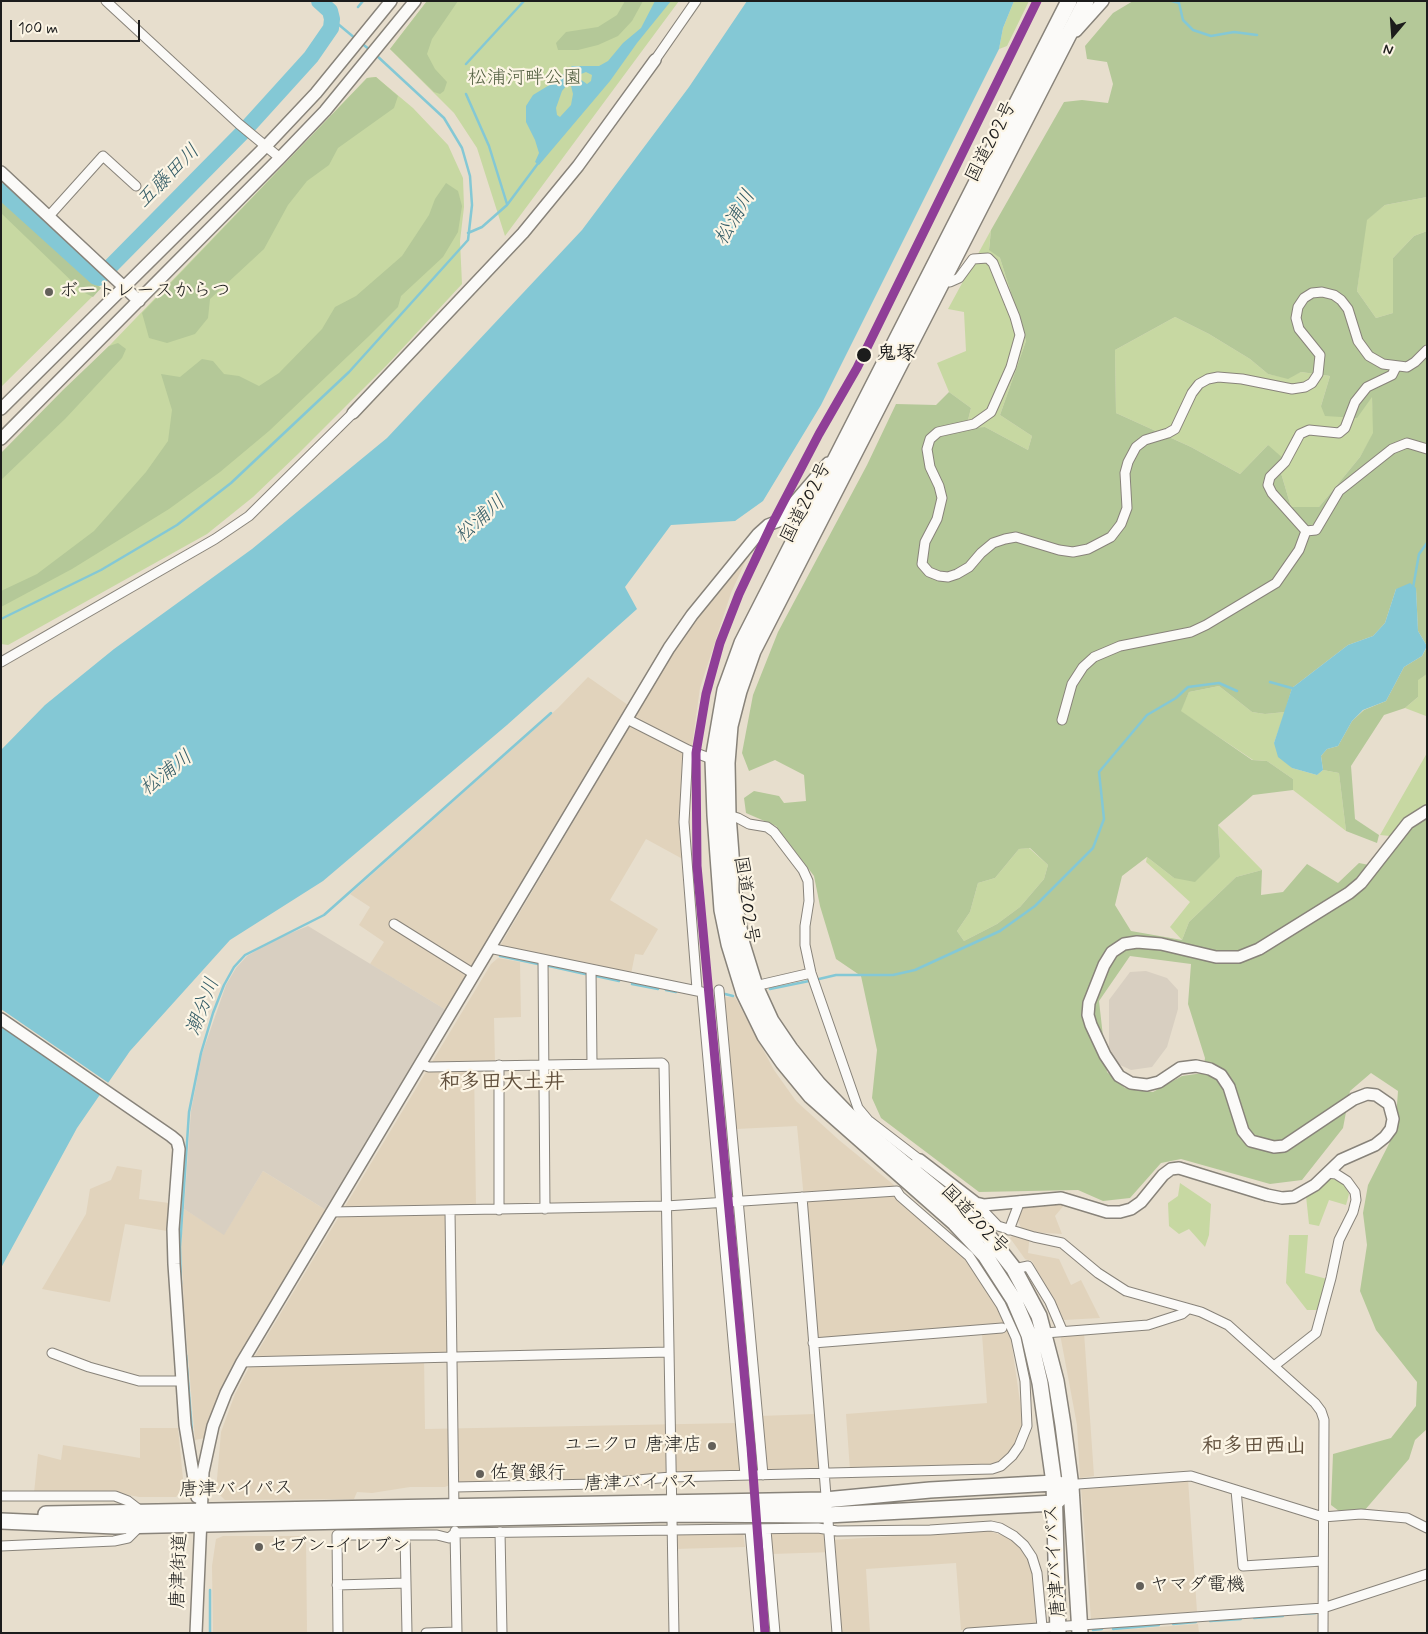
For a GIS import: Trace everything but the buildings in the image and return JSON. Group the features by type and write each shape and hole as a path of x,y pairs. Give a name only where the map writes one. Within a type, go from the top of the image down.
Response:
{"highway":[{"name":"国道202号","path":"1055,1503 1046,1425 1014,1300 986,1255 955,1223 924,1206 909,1176 852,1111 818,1084 790,1049 771,1020 755,986 742,944 735,907 728,815 717,726 725,690 742,643 1069,1"},
{"name":"国道202号","path":"1071,1487 1056,1381 1045,1334 1039,1316 1014,1269 989,1237 958,1208 909,1176 811,1096 765,1036 744,993 729,944 722,910 714,815 720,761 739,691 753,652 1086,1"},
{"name":"唐津バイパス","path":"826,1515 930,1490 1054,1483 1071,1487"},
{"name":"唐津バイパス","path":"1,1520 200,1518 454,1520 672,1509 826,1515 1055,1503 1071,1487"},
{"name":"唐津バイパス","path":"1071,1487 1080,1629"},
{"name":"唐津バイパス","path":"1055,1503 1058,1629"},
{"name":"唐津バイパス","path":"1,1516 141,1519"}],"street":[{"path":"106,1 238,124 280,158"},
{"path":"1,409 126,288 266,146 348,55 391,1"},
{"path":"1,439 280,158 362,67 415,1"},
{"path":"1,662 215,539 249,516 353,413 523,233 578,166 696,1"},
{"path":"1064,44 1096,7 1104,1"},
{"path":"49,216 103,156 136,186"},
{"path":"1,172 139,301"},
{"path":"944,281 950,282 959,278 972,259 988,258 993,262 1020,334 1011,367 991,412 974,424 938,432 930,439 927,449 930,467 940,486 942,498 937,518 925,542 922,564 929,572 939,576 948,577 958,574 969,567 987,548 1005,538 1016,537 1059,550 1073,552 1088,549 1111,537 1121,524 1127,508 1125,473 1128,462 1136,447 1145,440 1175,429 1192,393 1199,384 1208,379 1218,377 1242,379 1292,389 1305,388 1312,383 1318,374 1320,355 1299,329 1296,318 1301,302 1312,293 1328,293 1342,300 1348,309 1358,341 1368,356 1383,364 1396,367 1407,366 1415,362 1427,350"},
{"path":"1306,531 1272,493 1268,485 1270,477 1285,462 1300,434 1309,430 1339,433 1345,428 1355,402 1367,387 1392,375 1396,367"},
{"path":"1306,531 1316,530 1339,491 1392,449 1407,443 1427,449"},
{"path":"777,522 802,496 841,448"},
{"path":"200,1518 203,1472 213,1426 226,1393 242,1362 489,948 692,615 758,534 768,525 808,512 838,488"},
{"path":"1062,720 1072,684 1083,667 1094,657 1120,646 1191,632 1206,625 1276,583 1299,550 1306,531"},
{"path":"628,719 688,750 720,761"},
{"path":"688,750 684,822 697,989"},
{"path":"332,1212 545,1209 739,1202 802,1198 909,1176 984,1205 1061,1198 1106,1212 1120,1212 1131,1209 1141,1202 1163,1175 1171,1169 1179,1168 1267,1195 1282,1198 1294,1197 1303,1193 1341,1160 1375,1145 1385,1137 1391,1129 1393,1111 1384,1098 1367,1094 1354,1099 1284,1146 1262,1145 1251,1141 1243,1131 1229,1087 1221,1075 1210,1069 1196,1066 1180,1068 1159,1082 1147,1085 1131,1083 1119,1076 1105,1055 1091,1025 1088,1015 1089,1003 1104,965 1112,952 1124,944 1137,942 1161,944 1216,957 1239,957 1259,949 1349,893 1361,883 1408,823 1427,811"},
{"path":"728,815 749,824 767,827 774,832 803,870 808,888 809,901 805,935 811,973 852,1111"},
{"path":"394,924 474,974"},
{"path":"489,948 591,970 697,989 702,992 746,1476"},
{"path":"543,960 545,1209"},
{"path":"591,970 592,1064"},
{"path":"755,986 811,973"},
{"path":"719,990 763,1475"},
{"path":"1,1020 172,1136 179,1149 173,1230 181,1381 186,1435 200,1518"},
{"path":"420,1064 429,1066 662,1062 664,1065 674,1633"},
{"path":"499,1065 499,1210"},
{"path":"1274,1366 1316,1333 1332,1278 1339,1240 1353,1212 1356,1200 1355,1192 1347,1181 1336,1174 1326,1173"},
{"path":"802,1198 826,1515 837,1633"},
{"path":"1009,1230 1020,1202"},
{"path":"976,1203 998,1226 1062,1243 1115,1285 1126,1291 1188,1309 1215,1318 1228,1325 1322,1411 1324,1420 1322,1517 1323,1633"},
{"path":"426,1633 456,1632 450,1211"},
{"path":"1014,1269 1028,1266 1062,1330"},
{"path":"1045,1334 1062,1330 1148,1325 1182,1314 1188,1309"},
{"path":"1039,1316 1054,1312"},
{"path":"813,1343 1002,1328"},
{"path":"454,1487 596,1484 670,1477 992,1469 1001,1466 1012,1456 1019,1446 1027,1426 1023,1336"},
{"path":"242,1362 668,1352"},
{"path":"52,1353 89,1367 139,1380 181,1381"},
{"path":"1027,1426 1046,1425"},
{"path":"1071,1487 1078,1484 1191,1476 1322,1517 1361,1514 1407,1518 1427,1528"},
{"path":"1236,1490 1243,1566 1322,1561"},
{"path":"1,1496 115,1496 128,1501 141,1519 128,1538 114,1541 1,1546"},
{"path":"454,1520 500,1532 766,1530 818,1528 826,1515"},
{"path":"826,1515 1000,1528 1024,1545 1032,1557 1037,1573 1042,1627"},
{"name":"唐津街道","path":"196,1633 200,1518"},
{"path":"338,1633 337,1535 405,1534 449,1538 454,1520"},
{"path":"750,1530 759,1633"},
{"path":"766,1530 775,1633"},
{"path":"500,1532 502,1633"},
{"path":"405,1534 407,1633"},
{"path":"968,1633 1042,1627 1080,1629 1323,1608 1427,1574"},
{"path":"338,1585 406,1583"}],"shaded area":[{"path":"747,558 731,593 700,688 689,768 690,863 646,839 610,900 658,929 643,955 635,954 631,974 500,946 675,649 702,610"},
{"path":"588,677 628,705 446,1010 370,964 384,942 359,925 370,907 350,894 558,708"},
{"path":"308,926 446,1010 326,1210 263,1171 224,1235 184,1209 191,1111 202,1054 226,985 236,968 247,956 274,940"},
{"path":"498,958 520,962 521,1017 494,1018 495,1063 474,1064 476,1207 445,1208 448,1354 424,1355 425,1429 737,1423 740,1472 668,1472 599,1480 458,1482 445,1487 410,1487 372,1493 357,1492 354,1499 225,1500 216,1491 221,1432 235,1394 255,1356 491,964"},
{"path":"1146,971 1167,978 1178,990 1178,1009 1167,1047 1152,1067 1131,1070 1118,1064 1109,1047 1109,1000 1130,972"},
{"path":"725,997 735,997 774,1070 796,1101 839,1140 894,1185 893,1195 961,1254 998,1308 1011,1339 1023,1423 1016,1446 1003,1460 990,1468 850,1470 846,1414 987,1403 982,1334 818,1346 797,1126 736,1129"},
{"path":"117,1166 142,1170 139,1199 169,1203 167,1231 125,1224 110,1302 42,1289 86,1214 90,1189 111,1180"},
{"path":"263,1171 326,1210 233,1364 220,1391 205,1438 195,1440 181,1246 184,1209 224,1234"},
{"path":"1028,1204 1065,1204 1055,1216 1062,1234 1030,1232 1028,1253 1059,1259 1071,1285 1081,1280 1100,1318 1064,1320 1032,1261 1025,1259 1010,1238 1021,1228 1017,1218 1019,1211"},
{"path":"1084,1332 1094,1476 1080,1478 1077,1425 1060,1334"},
{"path":"815,1414 819,1470 765,1471 760,1416"},
{"path":"140,1428 178,1428 184,1489 176,1497 139,1497 118,1493 34,1493 38,1454 61,1460 63,1445 140,1458"},
{"path":"1188,1479 1197,1612 1091,1619 1081,1487"},
{"path":"987,1530 1009,1538 1023,1549 1034,1571 1039,1624 961,1630 956,1563 866,1569 870,1633 842,1633 834,1552 771,1554 769,1534 825,1533 832,1540"},
{"path":"743,1533 745,1547 674,1549 675,1534"},
{"path":"223,1536 306,1536 307,1633 213,1633 212,1566 216,1539"},
{"path":"1198,1624 1199,1633 1092,1633 1092,1632"}],"green space":[{"name":"松浦河畔公園","path":"427,1 679,1 505,236 477,148 454,113 390,49"},
{"path":"427,1 458,1 432,39 427,54 435,69 447,82 444,91 440,94 434,92 390,49"},
{"path":"625,1 643,1 632,21 618,36 598,45 578,50 558,50 556,43 566,32 598,27 617,15"},
{"path":"1014,1 1029,1 1007,46 999,49 1003,28"},
{"path":"1133,1 1427,1 1427,197 1385,205 1367,220 1357,291 1376,318 1393,313 1393,258 1414,236 1427,231 1427,646 1418,631 1416,588 1396,589 1385,623 1373,636 1348,645 1292,688 1285,712 1265,714 1252,712 1219,686 1189,692 1181,711 1252,760 1267,761 1293,779 1293,790 1253,795 1218,825 1220,857 1195,882 1174,878 1147,857 1122,876 1115,905 1131,931 1182,940 1189,922 1236,877 1262,870 1261,895 1283,892 1307,864 1338,883 1359,863 1379,867 1408,830 1427,818 1427,1429 1415,1440 1409,1459 1364,1511 1339,1511 1331,1505 1333,1454 1391,1438 1416,1406 1417,1382 1376,1330 1360,1291 1367,1245 1363,1213 1368,1185 1395,1132 1398,1091 1371,1073 1350,1091 1343,1128 1302,1180 1270,1184 1181,1159 1161,1163 1130,1198 1103,1201 1078,1190 979,1192 881,1118 872,1098 877,1050 861,976 836,959 820,906 814,876 776,826 746,813 744,798 754,791 779,796 784,803 806,801 804,775 775,760 749,771 742,753 753,695 778,632 867,465 896,404 936,405 949,392 971,408 966,428 985,427 1028,450 1032,436 1000,415 1026,341 1000,258 989,250 991,230 1064,102 1082,100 1108,103 1113,84 1107,62 1087,59 1085,46 1113,13","holes":["1175,317 1209,334 1250,359 1268,374 1288,379 1301,372 1330,376 1321,406 1325,416 1357,418 1372,397 1373,433 1360,457 1319,507 1291,507 1281,473 1285,460 1268,445 1240,474 1191,447 1116,413 1115,350","1030,848 1048,865 1044,879 1020,907 997,924 964,941 957,931 970,912 978,883 995,878 1019,849","1130,956 1191,964 1188,1004 1205,1058 1203,1073 1182,1076 1153,1092 1125,1088 1107,1072 1099,1001"]},
{"path":"376,77 413,108 448,145 463,178 464,207 460,241 462,284 387,365 298,454 253,497 207,534 8,645 1,644 1,454 109,346 367,78"},
{"path":"376,77 398,96 394,108 338,148 329,165 307,181 288,205 264,249 210,299 208,318 195,334 167,343 149,338 142,313 367,78"},
{"path":"446,183 458,191 462,206 458,232 443,257 401,296 398,307 369,336 269,431 220,472 169,509 72,569 1,607 1,591 37,574 94,531 146,472 168,441 172,410 161,374 180,377 202,359 213,361 224,374 239,376 259,386 279,373 322,329 335,307 356,296 402,256 429,215 435,199"},
{"name":"ボートレースからつ","path":"1,197 101,288 1,387"},
{"path":"1,197 101,288 93,297 83,292 1,213"},
{"path":"1427,197 1427,231 1414,236 1393,258 1393,313 1376,318 1357,291 1366,220 1385,205"},
{"path":"991,230 989,249 1000,258 1026,341 1000,415 1032,436 1028,450 985,427 966,428 971,408 949,392 937,363 966,351 964,312 948,309"},
{"path":"1175,317 1209,334 1250,359 1268,374 1287,378 1301,372 1330,376 1321,406 1372,396 1374,433 1360,457 1319,507 1291,507 1281,473 1268,445 1240,474 1191,447 1116,413 1115,350"},
{"path":"118,343 126,349 122,358 65,419 1,480 1,453 109,346"},
{"path":"1427,647 1427,674 1418,680 1418,697 1405,708 1384,715 1351,766 1355,819 1379,835 1377,843 1346,831 1339,773 1323,770 1321,756 1327,749 1338,746 1352,721 1364,710 1386,701 1404,667 1422,656"},
{"path":"1427,674 1427,719 1426,716 1405,708 1418,697 1418,679"},
{"path":"1219,686 1252,712 1265,714 1285,712 1274,743 1292,768 1317,775 1323,770 1339,773 1346,831 1293,790 1293,779 1267,761 1253,760 1180,711 1189,692"},
{"path":"1427,753 1427,805 1423,806 1390,836 1380,835"},
{"path":"1218,825 1262,870 1236,877 1189,922 1182,940 1170,927 1190,902 1146,862 1147,857 1174,878 1220,857"},
{"path":"1029,848 1048,865 1044,879 1020,907 997,924 964,941 957,931 970,912 978,883 995,878 1019,849"},
{"path":"1328,1178 1343,1181 1349,1194 1346,1205 1329,1200 1319,1226 1309,1224 1306,1196"},
{"path":"1180,1183 1211,1204 1209,1235 1205,1247 1189,1229 1179,1234 1169,1226 1168,1203 1178,1196"},
{"path":"1289,1235 1308,1235 1305,1273 1327,1279 1318,1310 1307,1310 1286,1283"}],"water":[{"path":"655,1 671,1 637,43 610,81 539,165 535,162 539,153 526,122 526,106 533,95 556,81 572,66 599,66 608,61 623,43 641,28","holes":["586,72 592,75 591,81 587,84 580,79 581,74","567,85 571,86 573,94 571,105 560,117 557,115 556,108 562,91"]},
{"name":"松浦川","path":"747,1 1014,1 1003,28 999,49 821,405 763,501 735,521 671,525 625,587 637,609 507,725 323,881 230,940 130,1051 77,1128 1,1268 1,750 45,705 114,649 252,549 387,438 582,230 689,87"},
{"path":"1410,583 1416,588 1418,631 1427,646 1422,656 1404,667 1386,701 1363,710 1352,721 1338,746 1327,749 1321,756 1323,770 1317,775 1292,768 1278,757 1274,743 1292,688 1348,645 1373,636 1385,623 1396,589"}],"pier":[{"path":"1,1009 110,1084 103,1095 1,1025"}],"waterway":[{"name":"五藤田川","path":"1,191 99,278 243,132 311,57 331,28 332,19 330,11 319,1"},
{"path":"358,7 363,1"},
{"path":"466,64 524,1"},
{"path":"1172,1 1179,3 1183,20 1193,30 1211,36 1234,32 1257,35"},
{"path":"332,19 356,39"},
{"path":"360,42 370,50"},
{"path":"1,619 101,570 177,525 231,483 349,372 468,240 472,205 470,176 462,148 444,118 376,55"},
{"path":"466,94 489,146 507,204"},
{"path":"468,233 482,227 507,205 539,162"},
{"path":"1413,588 1419,554 1427,543"},
{"path":"1270,682 1295,689"},
{"path":"819,979 836,975 893,975 915,970 1000,931 1035,906 1093,848 1104,819 1099,772 1147,715 1176,698 1188,687 1219,683 1237,691"},
{"name":"潮分川","path":"181,1284 180,1247 189,1112 201,1053 213,1013 224,985 234,967 245,955 324,915 551,713"},
{"path":"500,956 538,964"},
{"path":"549,966 585,974"},
{"path":"596,976 619,981"},
{"path":"770,989 809,981"},
{"path":"632,984 658,989"},
{"path":"666,990 676,992"},
{"path":"725,994 733,996"},
{"name":"潮分川","path":"186,1355 192,1432"},
{"name":"潮分川","path":"210,1590 210,1633"},
{"path":"1298,1614 1316,1613"},
{"path":"1254,1618 1283,1616"},
{"path":"1210,1621 1241,1619"},
{"path":"1173,1624 1196,1622"},
{"path":"1113,1629 1159,1625"},
{"path":"1093,1630 1102,1629"}],"transit line":[{"path":"765,1633 751,1447 697,866 696,753 706,694 720,643 739,594 772,524 819,434 857,368 1037,1"}],"place":[{"name":"ボートレースからつ","path":"49,292"},
{"name":"鬼塚","path":"864,355"},
{"name":"ユニクロ 唐津店","path":"712,1446"},
{"name":"佐賀銀行","path":"480,1474"},
{"name":"セブン-イレブン","path":"259,1547"},
{"name":"ヤマダ電機","path":"1140,1586"}],"district":[{"name":"和多田大土井","path":"502,1084"},
{"name":"和多田西山","path":"1254,1448"}]}
